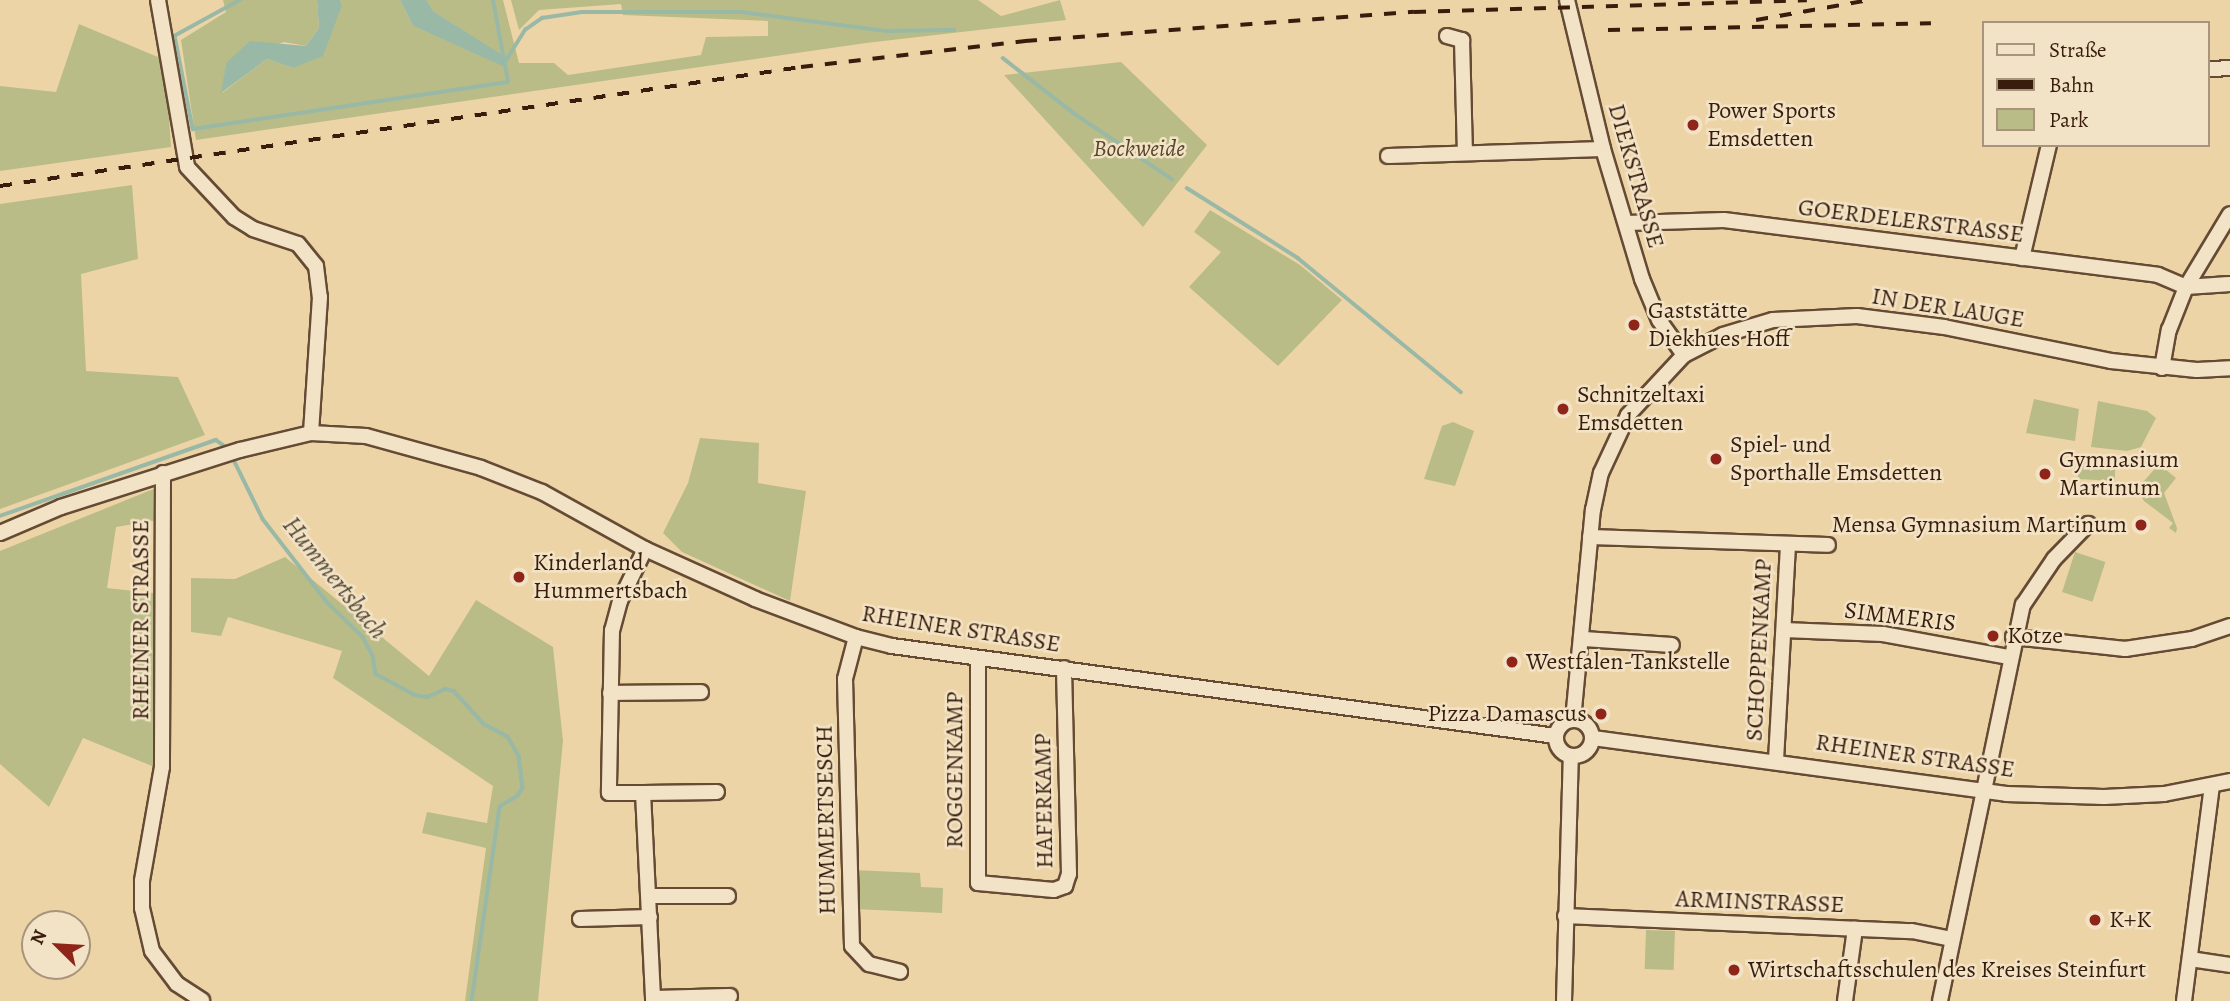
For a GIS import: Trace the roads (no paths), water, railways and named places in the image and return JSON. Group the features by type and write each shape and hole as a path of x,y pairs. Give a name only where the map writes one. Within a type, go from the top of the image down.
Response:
{"street":[{"path":"158,0 181,151 187,167 233,217 253,229 298,244 316,266 320,297 311,433"},
{"name":"DIEKSTRASSE","path":"1567,0 1603,149 1652,305 1684,355"},
{"path":"1447,36 1462,40 1465,153"},
{"path":"2209,69 2230,68"},
{"path":"2022,258 2049,147"},
{"path":"1388,156 1603,149"},
{"path":"2162,368 2169,330 2186,287 2230,214"},
{"name":"GOERDELERSTRASSE","path":"1627,223 1724,220 2158,275 2186,287"},
{"path":"2186,287 2230,284"},
{"name":"IN DER LAUGE","path":"1573,720 1584,639 1590,537 1597,488 1614,438 1640,398 1684,355 1723,335 1773,320 1857,316 1919,323 2162,368 2230,368"},
{"name":"RHEINER STRASSE","path":"0,533 163,473 240,450 311,433 366,436 481,468 542,492 645,549 755,599 856,637 978,658 1556,736"},
{"name":"RHEINER STRASSE","path":"163,473 162,767 142,881 145,931 152,951 177,984 201,1001"},
{"path":"1940,1001 2013,637 2034,585 2088,524"},
{"path":"1590,537 1828,545"},
{"name":"SCHOPPENKAMP","path":"1776,760 1788,544"},
{"path":"645,549 620,601 612,630 609,793 717,792"},
{"path":"2013,637 2125,649 2192,639 2230,626"},
{"name":"SIMMERIS","path":"1784,630 1883,634 2008,657"},
{"name":"HUMMERTSESCH","path":"856,637 845,679 852,946 869,964 900,972"},
{"path":"1584,639 1672,645"},
{"name":"ROGGENKAMP","path":"978,658 978,883"},
{"name":"HAFERKAMP","path":"978,883 1054,890 1065,886 1069,874 1064,668"},
{"path":"610,693 701,692"},
{"path":"1573,720 1587,724 1593,738 1586,752 1571,757 1559,749 1556,736 1562,725 1573,720"},
{"name":"RHEINER STRASSE","path":"1593,738 1776,760 1984,790 2104,797 2212,786 2230,781"},
{"path":"1564,1001 1571,757"},
{"path":"2184,1001 2212,786"},
{"path":"643,793 653,1000 730,996"},
{"path":"649,897 728,896"},
{"name":"ARMINSTRASSE","path":"1565,916 1912,931 1952,939"},
{"path":"580,919 650,917"},
{"path":"1845,1001 1855,929"},
{"path":"2190,959 2230,965"}],"waterway":[{"path":"241,0 175,36 193,129 508,82 493,0"},
{"path":"505,62 525,30 542,18 582,12 742,12 887,31 954,30"},
{"path":"1003,58 1075,114 1172,179"},
{"path":"1187,188 1298,258 1461,392"},
{"name":"Hummertsbach","path":"0,516 216,440 229,449"},
{"name":"Hummertsbach","path":"232,456 263,519 328,603 363,637 373,656 376,674 415,695 428,697 445,689 454,691 484,724 508,737 519,756 523,788 518,796 500,807 472,1001"}],"railway":[{"path":"0,186 801,67 1025,41 1414,12 1807,0"},
{"path":"1756,20 1870,0"},
{"path":"1608,30 1931,23"}],"place":[{"name":"Power Sports Emsdetten","path":"1693,125"},
{"name":"Gaststätte Diekhues Hoff","path":"1634,325"},
{"name":"Schnitzeltaxi Emsdetten","path":"1563,409"},
{"name":"Spiel- und Sporthalle Emsdetten","path":"1716,459"},
{"name":"Gymnasium Martinum","path":"2045,474"},
{"name":"Mensa Gymnasium Martinum","path":"2141,525"},
{"name":"Kinderland Hummertsbach","path":"519,577"},
{"name":"Kotze","path":"1993,636"},
{"name":"Westfalen-Tankstelle","path":"1512,662"},
{"name":"Pizza Damascus","path":"1601,714"},
{"name":"K+K","path":"2095,920"},
{"name":"Wirtschaftsschulen des Kreises Steinfurt","path":"1734,970"}],"park label":[{"name":"Bockweide","path":"1139,149"}]}
